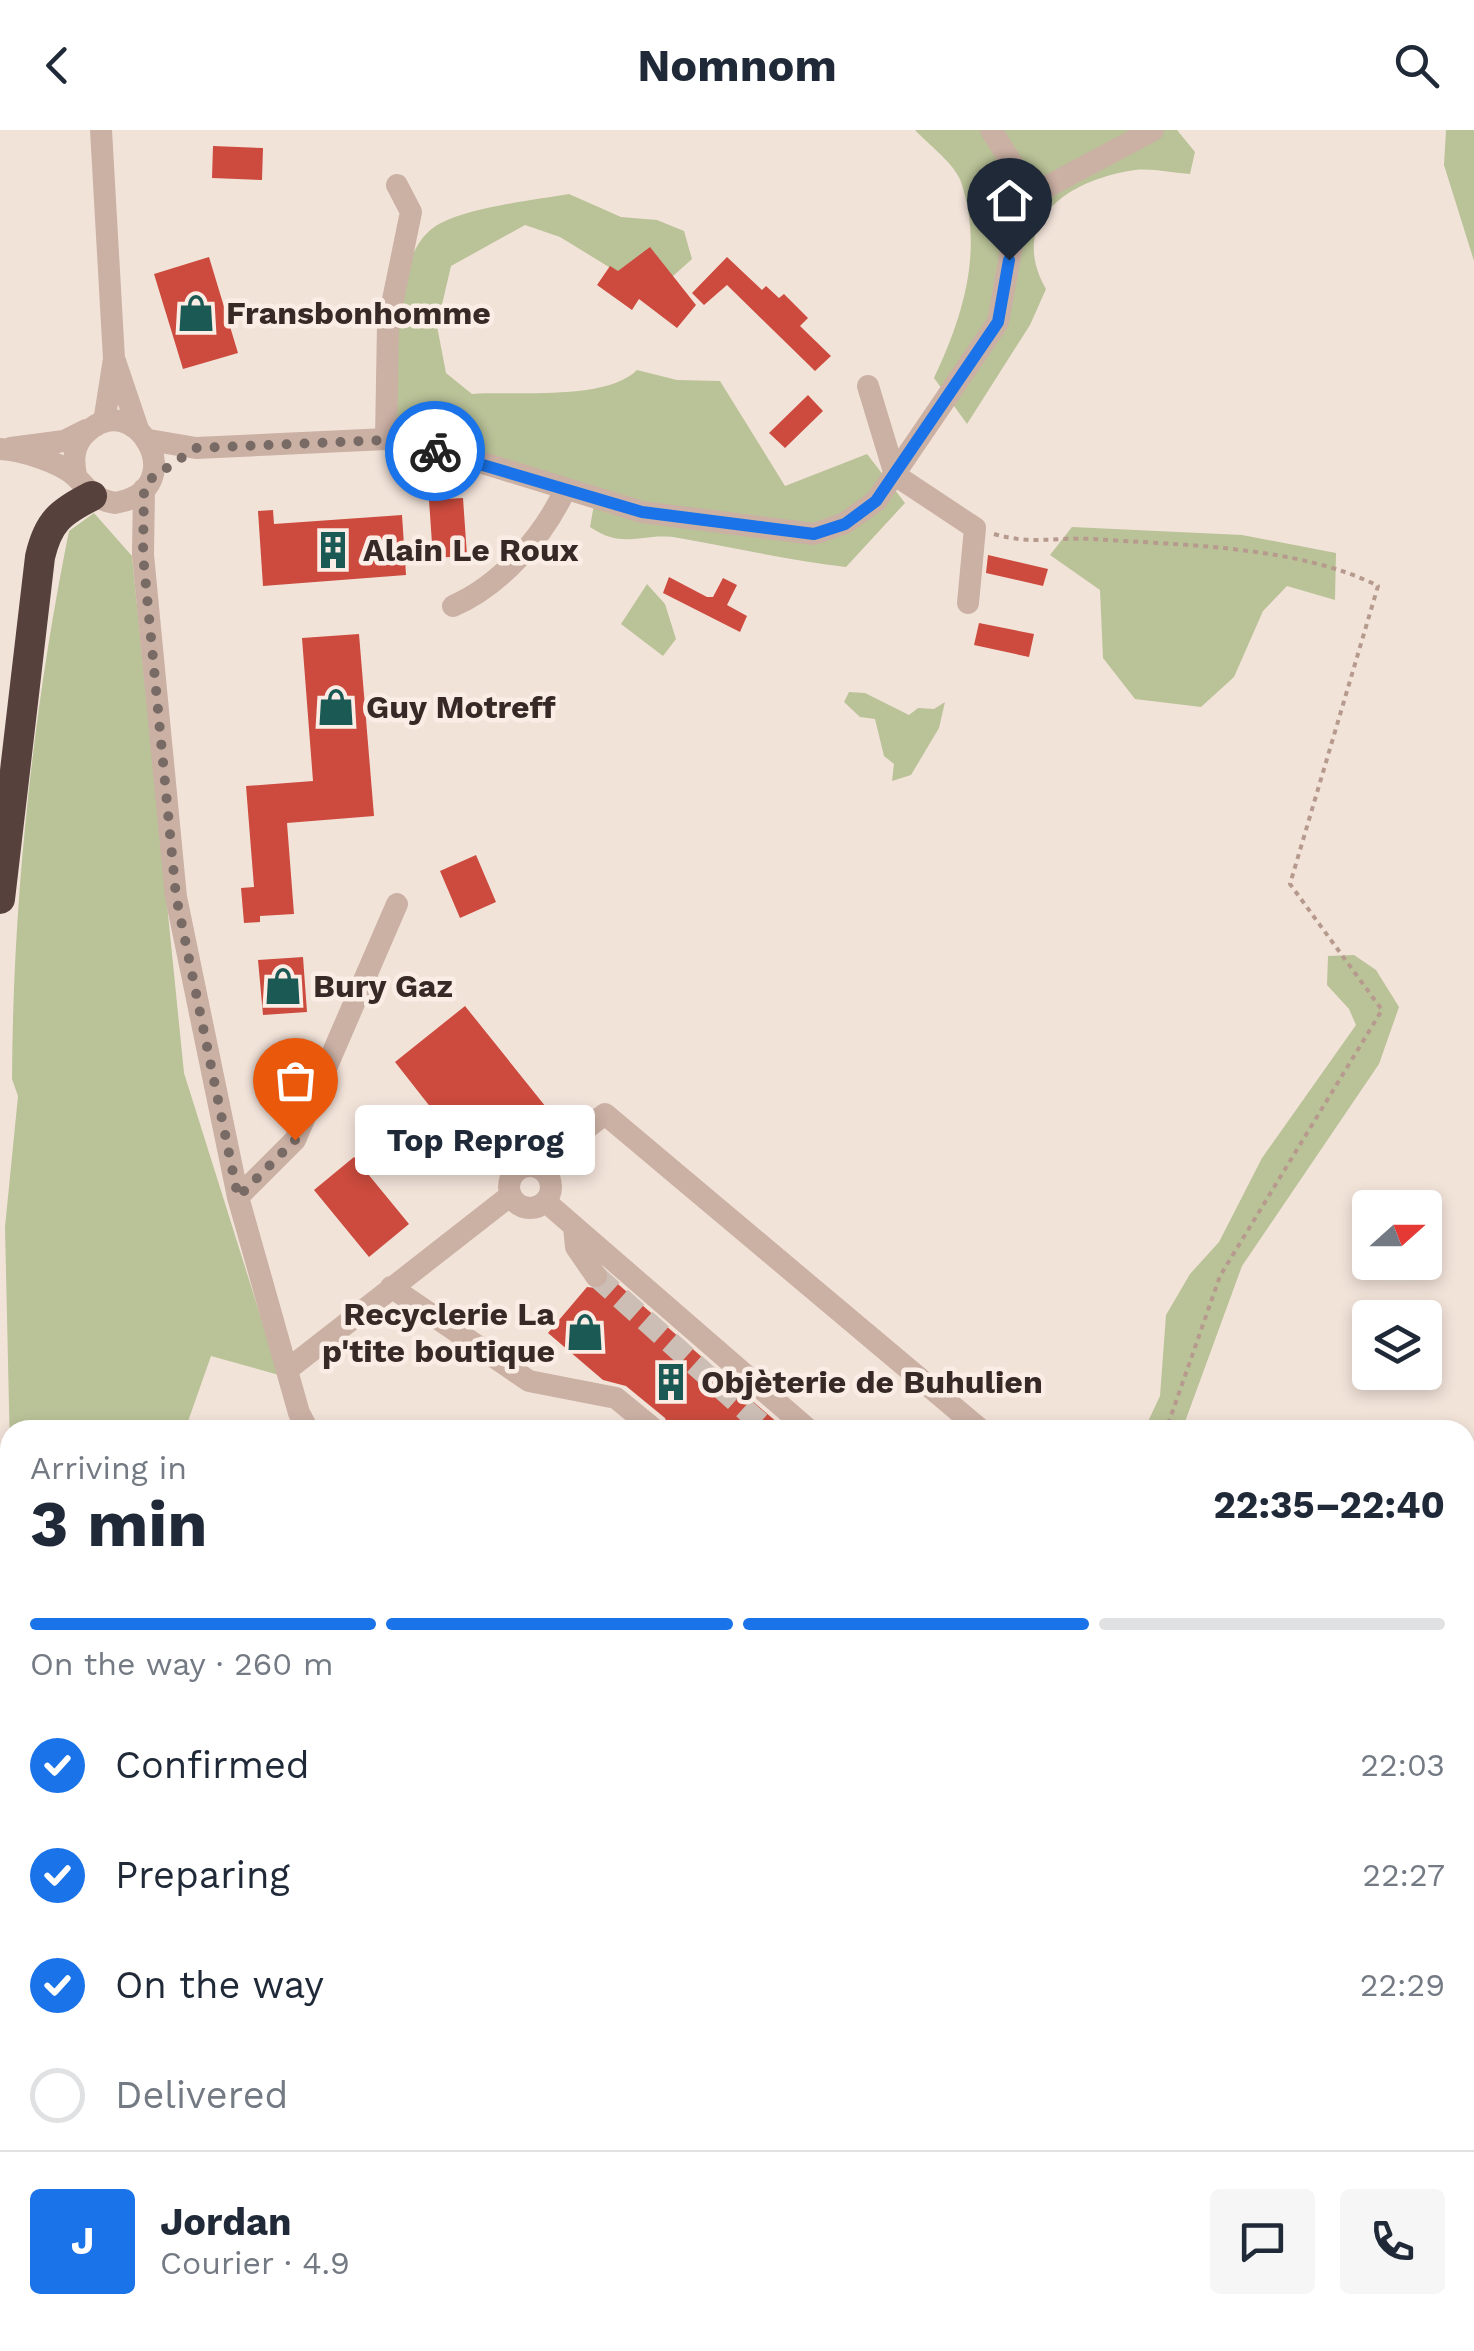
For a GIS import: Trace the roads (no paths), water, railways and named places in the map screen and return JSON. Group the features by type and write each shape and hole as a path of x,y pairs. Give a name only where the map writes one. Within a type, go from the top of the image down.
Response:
{"highway":[{"path":"0,899 46,530 55,517 94,492"}],"street":[{"path":"100,130 114,359 98,424 75,449 94,492 143,555"},
{"path":"991,130 1036,200"},
{"path":"4,449 64,441 98,424 116,421 144,435 196,448 386,440 460,456 642,512 814,534 845,524 876,501 998,322 1015,229 1043,189 1154,130"},
{"path":"386,440 388,324 411,212 397,185"},
{"path":"114,359 154,452 143,555 176,896 238,1197 304,1420"},
{"path":"868,386 895,475 975,528 968,603"},
{"path":"4,449 94,492 148,483 196,448"},
{"path":"453,606 479,594 550,523 565,490"},
{"path":"238,1197 295,1140 398,904"},
{"path":"546,1202 524,1207 511,1195 510,1182 517,1171 536,1167 605,1114 969,1420"},
{"path":"536,1167 550,1182 546,1202"},
{"path":"287,1370 511,1195"},
{"path":"546,1202 797,1420"},
{"path":"574,1227 576,1247 596,1276"},
{"path":"391,1287 530,1381 616,1398 643,1420"}],"tunnel":[{"path":"596,1276 757,1420"}],"place":[{"name":"Fransbonhomme","path":"196,313"},
{"name":"Alain Le Roux","path":"333,550"},
{"name":"Guy Motreff","path":"336,707"},
{"name":"Bury Gaz","path":"283,986"},
{"name":"Top Reprog","path":"295,1140"},
{"name":"Recyclerie La p'tite boutique","path":"585,1332"},
{"name":"Objèterie de Buhulien","path":"671,1382"}]}
